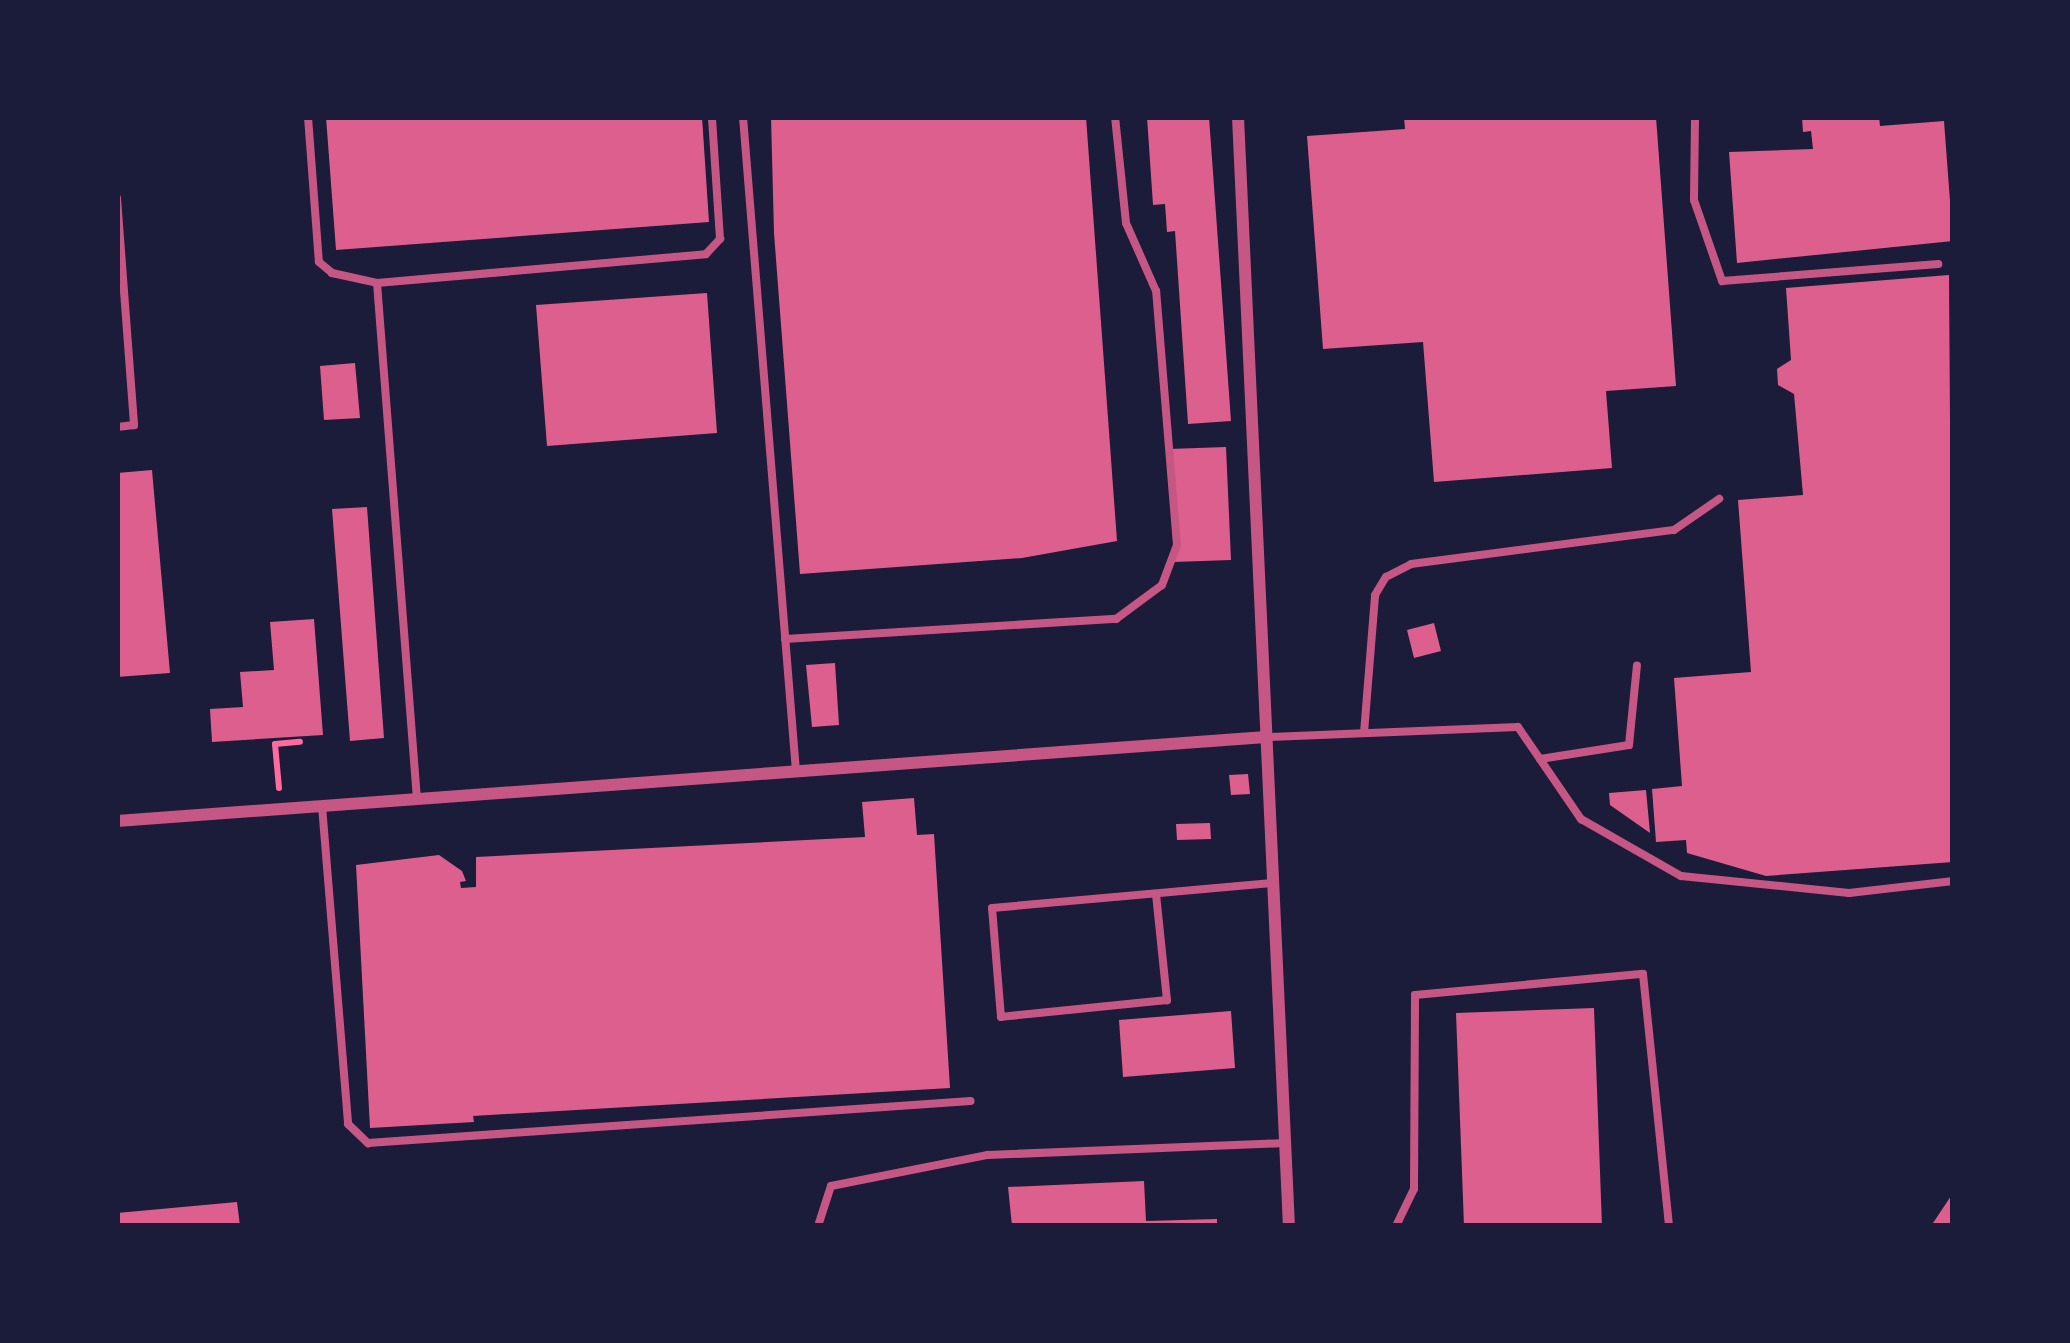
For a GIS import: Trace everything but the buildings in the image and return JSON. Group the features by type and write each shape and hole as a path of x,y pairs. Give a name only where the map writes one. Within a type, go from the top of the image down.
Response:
{"street":[{"path":"1238,117 1289,1226"},
{"path":"117,821 1266,737"}],"lane":[{"path":"308,117 320,262 332,273 376,283 706,254 720,239 712,117"},
{"path":"743,117 796,771"},
{"path":"785,640 1117,620 1162,585 1177,545 1156,291 1126,223 1115,117"},
{"path":"1695,117 1694,200 1722,281 1938,264"},
{"path":"117,199 134,425 117,427"},
{"path":"376,283 417,799"},
{"path":"1364,733 1375,596 1386,577 1411,564 1673,530 1719,499"},
{"path":"1540,759 1629,745 1637,665"},
{"path":"1266,737 1518,727 1580,819 1681,876 1849,893 1953,880"},
{"path":"322,806 348,1124 368,1143 971,1101"},
{"path":"1156,894 1166,1000 1001,1017 992,908 1273,883"},
{"path":"1396,1226 1414,1190 1415,995 1643,974 1669,1226"},
{"path":"818,1226 831,1186 988,1155 1286,1143"}],"path":[{"path":"279,788 275,744 300,742"}]}
